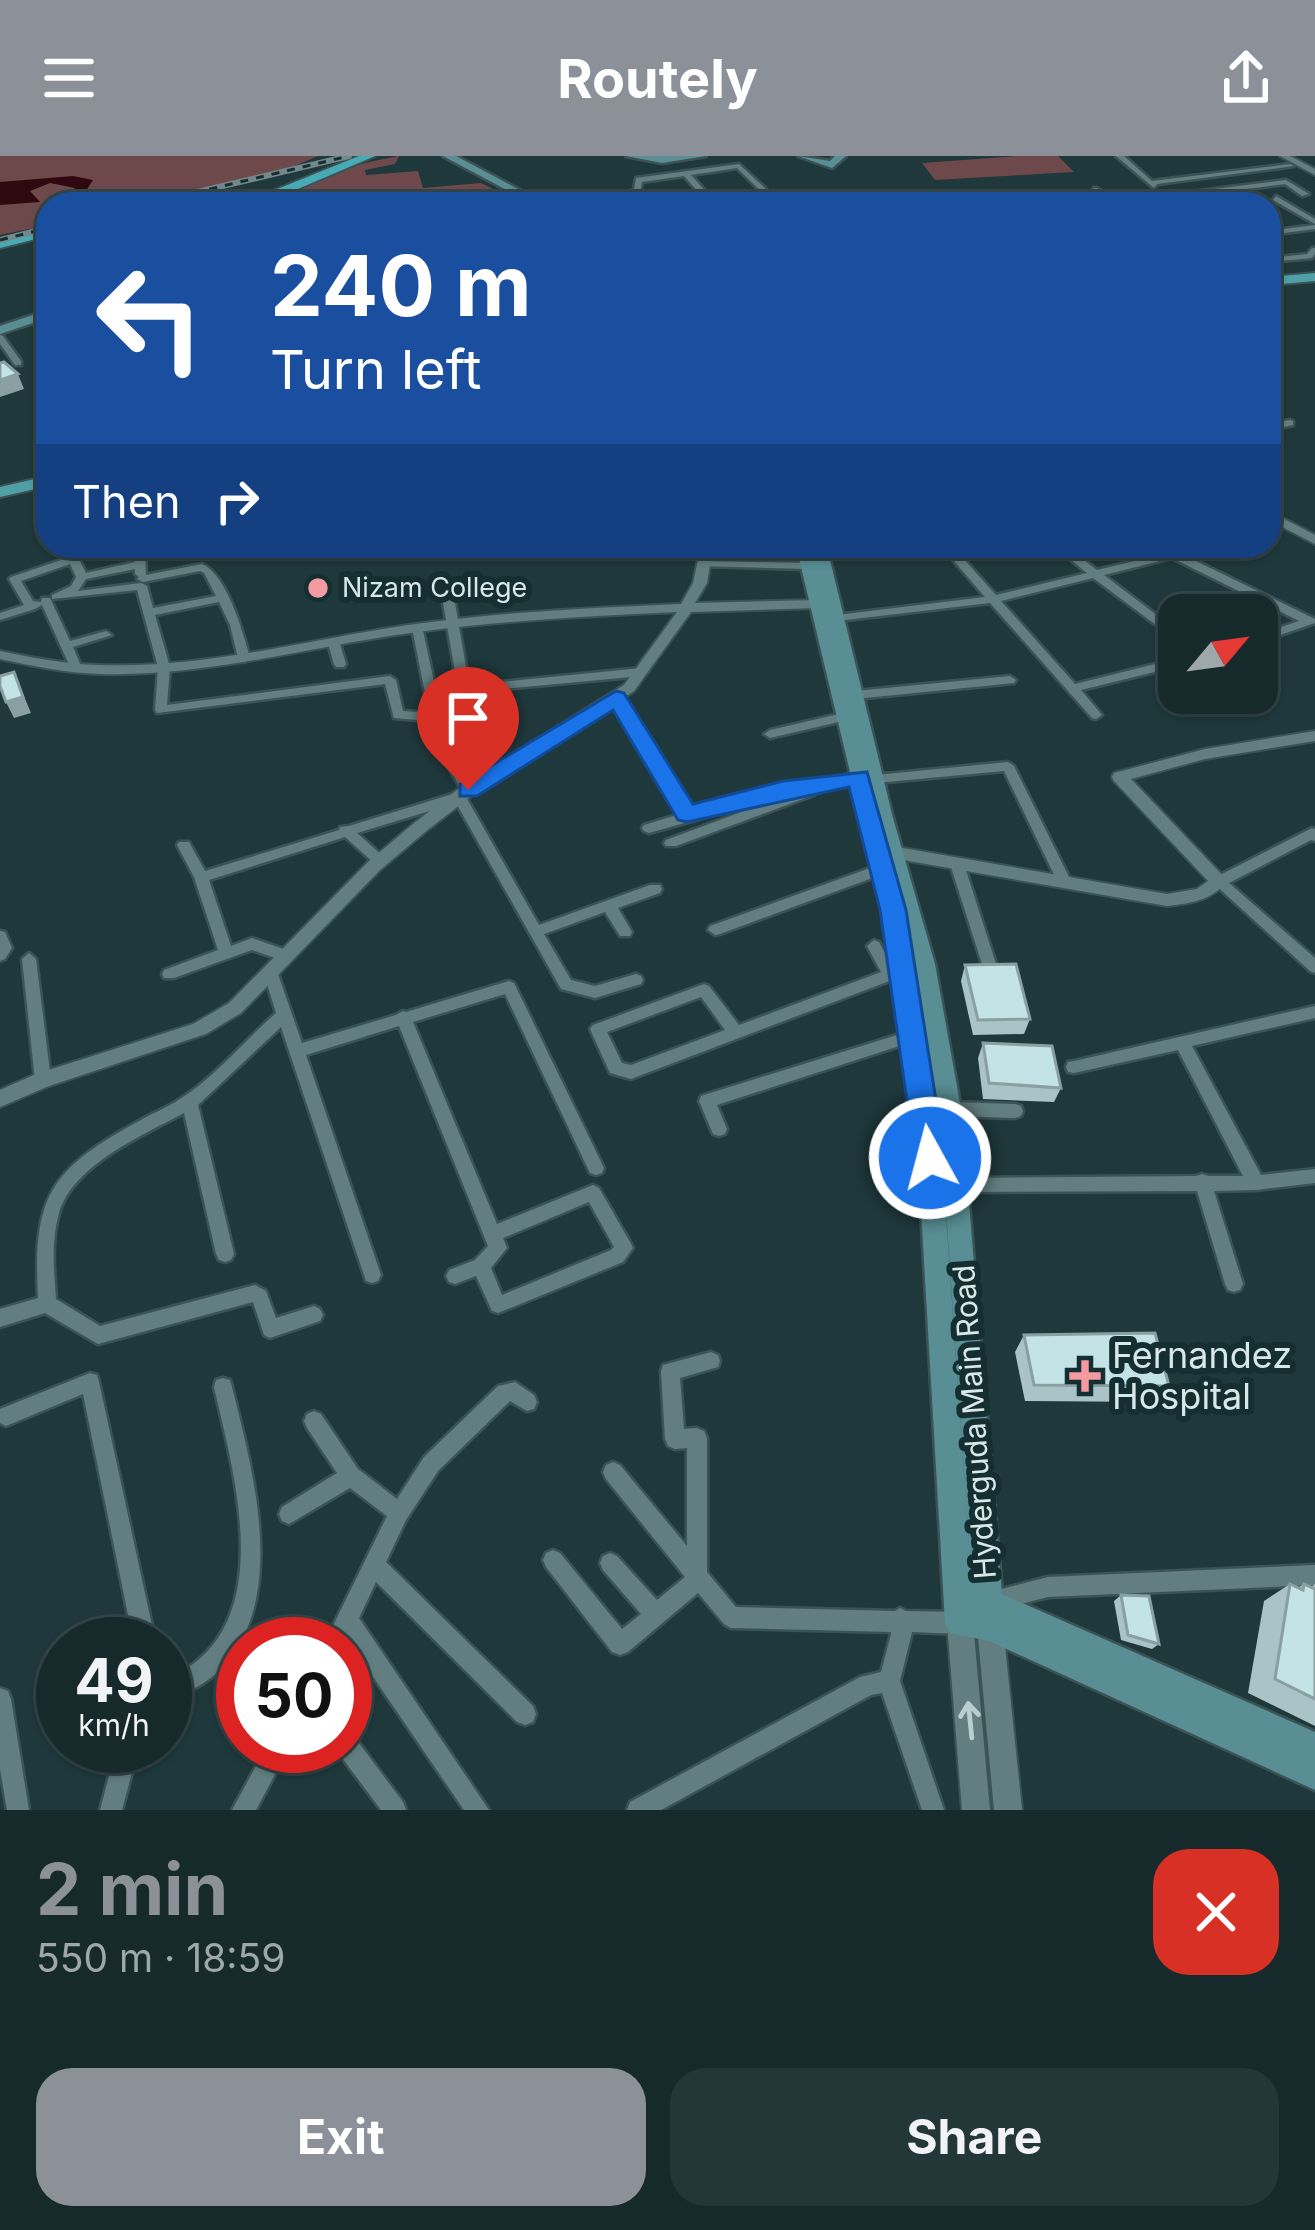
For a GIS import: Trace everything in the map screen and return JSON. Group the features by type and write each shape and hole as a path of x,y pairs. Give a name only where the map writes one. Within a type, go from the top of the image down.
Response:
{"highway":[{"path":"255,192 333,156"},
{"path":"283,180 304,182 369,156"},
{"path":"274,192 283,180"},
{"path":"0,241 36,232"}],"main road":[{"path":"448,156 518,192"},
{"path":"467,156 531,192"},
{"path":"631,156 701,156"},
{"path":"803,156 832,165 841,156"},
{"path":"1281,280 1315,279"},
{"path":"0,334 36,319"},
{"path":"0,496 36,488"},
{"name":"Hyderguda Main Road","path":"814,558 843,717 883,856 925,964 950,1109 959,1185 967,1614"},
{"name":"Hyderguda Main Road","path":"827,611 850,661 860,779"},
{"name":"Hyderguda Main Road","path":"883,856 897,972 913,1036 930,1158 967,1614"},
{"path":"967,1614 1315,1748"},
{"path":"967,1614 1315,1774"}],"street":[{"path":"1120,156 1162,192"},
{"path":"650,159 667,175"},
{"path":"1150,183 1252,172 1287,161 1315,172"},
{"path":"633,192 640,179 740,166 766,192"},
{"path":"685,172 702,192"},
{"path":"1217,192 1278,181 1252,172"},
{"path":"1281,201 1315,225"},
{"path":"1281,208 1291,207"},
{"path":"1281,230 1315,225"},
{"path":"1281,259 1309,256 1315,250"},
{"path":"0,334 18,363"},
{"path":"1281,425 1290,423"},
{"path":"1281,522 1315,540"},
{"path":"141,558 147,614 164,667 161,710 390,680 398,715 434,717"},
{"path":"0,1099 43,1080 199,1029 235,1008 380,861 464,794 616,698 642,673 700,583 704,558"},
{"path":"956,558 1096,715"},
{"path":"1073,558 1158,623"},
{"path":"0,655 43,667 164,667 418,628 618,609 827,611 989,600 1161,558"},
{"path":"1183,558 1312,620"},
{"path":"0,584 73,560 82,577"},
{"path":"0,617 75,588 82,577 139,565"},
{"path":"51,599 202,567 223,598 244,658"},
{"path":"15,579 31,607"},
{"path":"447,592 485,780"},
{"path":"147,614 223,598"},
{"path":"51,599 75,666"},
{"path":"1278,632 1312,620"},
{"path":"418,628 441,742 566,985 596,992 636,980"},
{"path":"67,645 106,635"},
{"path":"334,644 340,664"},
{"path":"1071,688 1158,667"},
{"path":"464,689 642,673"},
{"path":"855,694 1010,680"},
{"path":"616,698 687,814"},
{"path":"770,734 843,717"},
{"path":"1315,736 1205,754 1120,777 1219,882 1315,967"},
{"path":"650,828 687,814 860,779 1008,766 1064,881"},
{"path":"671,843 860,779"},
{"path":"201,877 464,794"},
{"path":"345,830 380,861"},
{"path":"715,930 883,856 1167,900 1201,895 1312,833 1315,836"},
{"path":"184,845 201,877 226,952"},
{"path":"957,864 989,964"},
{"path":"537,931 655,890"},
{"path":"609,906 625,932"},
{"path":"0,936 5,948 0,955"},
{"path":"169,974 257,944 287,956"},
{"path":"736,1033 704,990 598,1029 622,1072 736,1033 897,972 874,946"},
{"path":"29,959 43,1080"},
{"path":"271,974 372,1276"},
{"path":"298,1051 509,986 596,1168"},
{"path":"47,1304 43,1241 47,1211 58,1189 134,1132 189,1101 286,1012"},
{"path":"1074,1067 1315,1012"},
{"path":"403,1017 497,1253 481,1266 454,1276"},
{"path":"719,1129 707,1101 913,1036"},
{"path":"1184,1044 1256,1183"},
{"path":"189,1101 225,1254"},
{"path":"950,1109 1015,1111"},
{"path":"959,1185 1256,1183 1315,1176"},
{"path":"1202,1181 1234,1284"},
{"path":"481,1266 502,1306 617,1256 624,1248 593,1193 493,1234"},
{"path":"0,1318 47,1304 98,1335 255,1294 270,1329 314,1315"},
{"path":"697,1581 697,1438 675,1439 670,1371 711,1361"},
{"path":"6,1416 90,1382 139,1617"},
{"path":"192,1679 210,1664 233,1631 254,1577 244,1478 223,1387"},
{"path":"348,1617 399,1513 431,1464 505,1393 515,1391 527,1402"},
{"path":"314,1421 351,1476 399,1513"},
{"path":"613,1472 697,1581 731,1617 967,1614 1048,1587 1315,1576"},
{"path":"289,1514 351,1476"},
{"path":"553,1560 620,1644 697,1581"},
{"path":"610,1563 655,1614"},
{"path":"373,1564 525,1714"},
{"name":"Hyderguda Main Road","path":"967,1614 976,1810"},
{"name":"Hyderguda Main Road","path":"967,1614 1008,1810"},
{"path":"900,1618 902,1634 889,1681 932,1810"},
{"path":"372,1656 478,1810"},
{"path":"638,1810 868,1685 889,1681"},
{"path":"0,1699 18,1810"},
{"path":"111,1810 121,1773"},
{"path":"243,1810 264,1773"},
{"path":"367,1773 395,1810"}],"shaded area":[{"path":"0,156 318,156 285,170 190,192 36,192 36,228 0,235"},
{"path":"399,156 395,164 365,170 366,175 418,171 423,188 481,183 499,192 298,192 352,167"},
{"path":"1058,156 1074,172 935,180 922,163"},
{"path":"73,176 93,180 85,192 50,183 30,191 36,202 0,205 0,182"}],"building":[{"path":"0,363 18,374 0,380"},
{"path":"14,672 23,697 6,702 0,676"},
{"path":"1016,964 1030,1019 978,1020 965,965"},
{"path":"983,1043 1052,1046 1061,1088 989,1083"},
{"path":"1155,1333 1169,1386 1034,1385 1024,1335"},
{"path":"1290,1584 1315,1589 1315,1699 1275,1679"},
{"path":"1121,1595 1149,1596 1159,1644 1128,1635"}],"railway":[{"path":"198,192 349,156"},
{"path":"0,240 36,231"}],"place":[{"name":"Nizam College","path":"318,588"},
{"name":"Fernandez Hospital","path":"1085,1376"}],"route":[{"path":"468,790 616,698 687,814 783,790 859,778 893,910 930,1158"}]}
